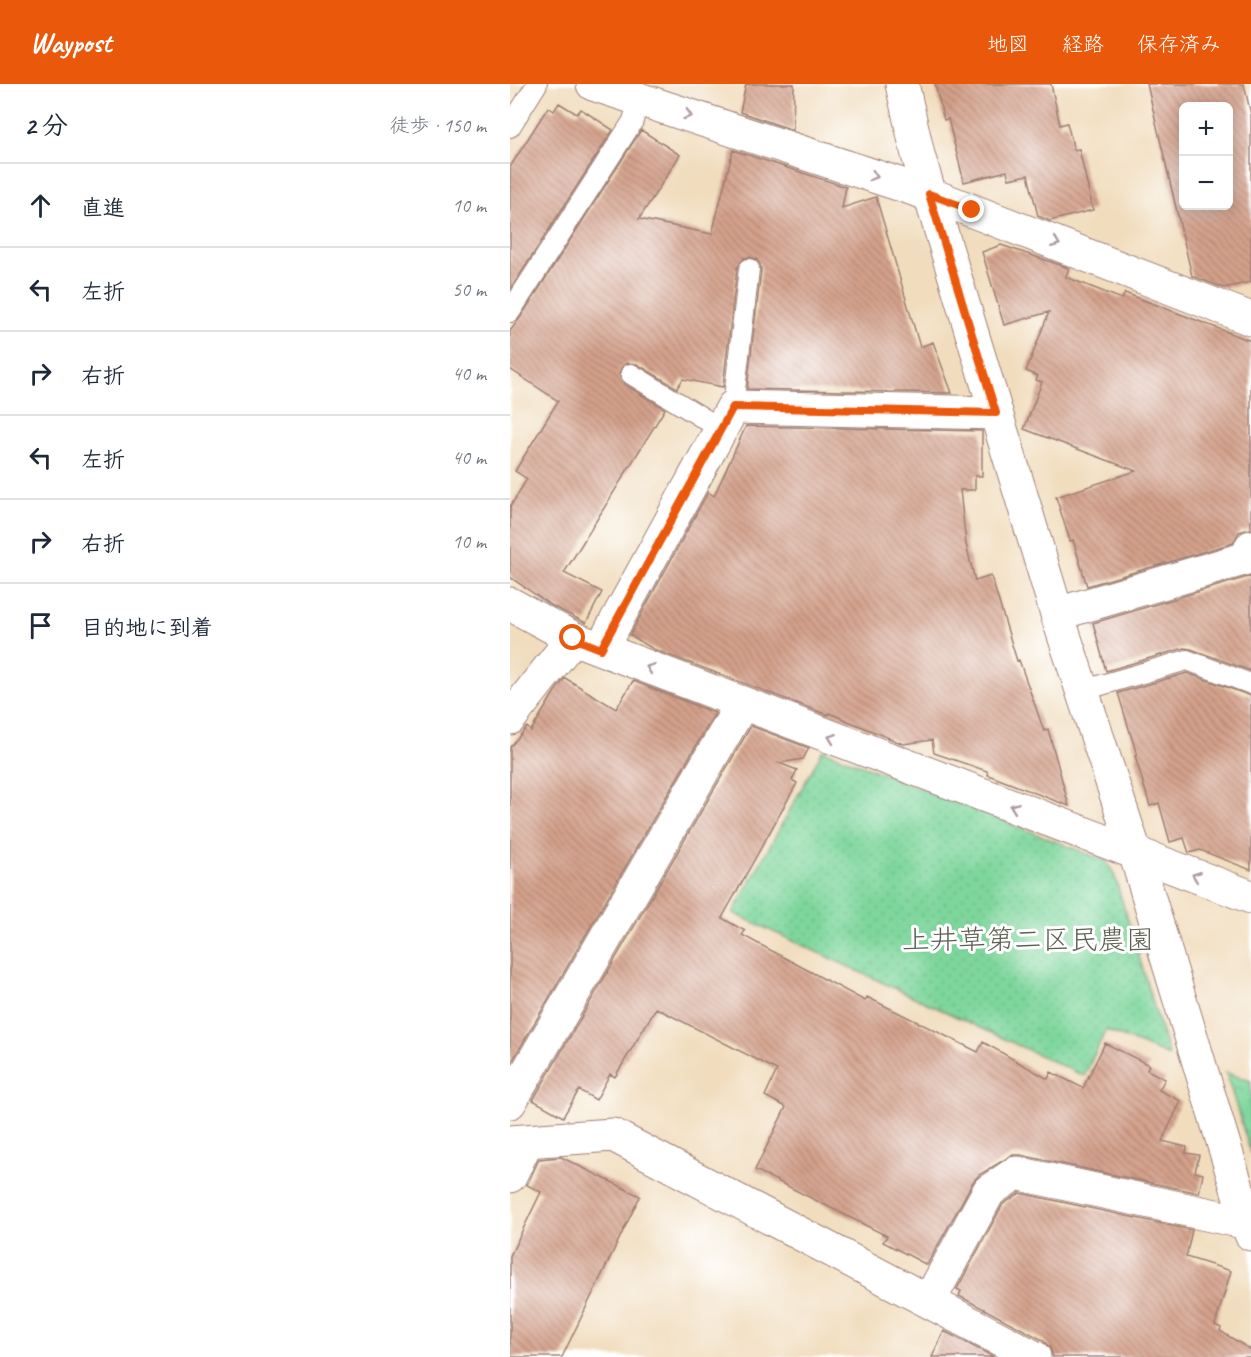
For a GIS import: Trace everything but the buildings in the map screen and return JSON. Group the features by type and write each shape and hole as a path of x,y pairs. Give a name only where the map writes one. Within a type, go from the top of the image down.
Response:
{"street":[{"path":"593,84 929,194 1251,319"},
{"path":"902,84 929,194 1081,691 1135,852 1249,1228"},
{"path":"510,718 587,643 727,418 996,413"},
{"path":"1057,614 1246,558 1251,547"},
{"path":"510,604 587,643 1251,897"},
{"path":"510,1102 742,704"},
{"path":"510,1176 519,1142 613,1135 1035,1357"},
{"path":"929,1301 989,1191 1016,1173 1249,1228"}],"lane":[{"path":"510,127 537,84"},
{"path":"510,312 633,121 639,98"},
{"path":"631,374 727,418 749,269"},
{"path":"1081,691 1187,660 1251,684"}],"green space":[{"name":"上井草第二区民農園","path":"823,750 1106,861 1114,874 1169,1056 1106,1030 1084,1076 733,913"},
{"path":"1226,1073 1251,1081 1251,1154"}],"route":[{"path":"573,638 601,649 733,407 996,413 929,194 972,210"}]}
